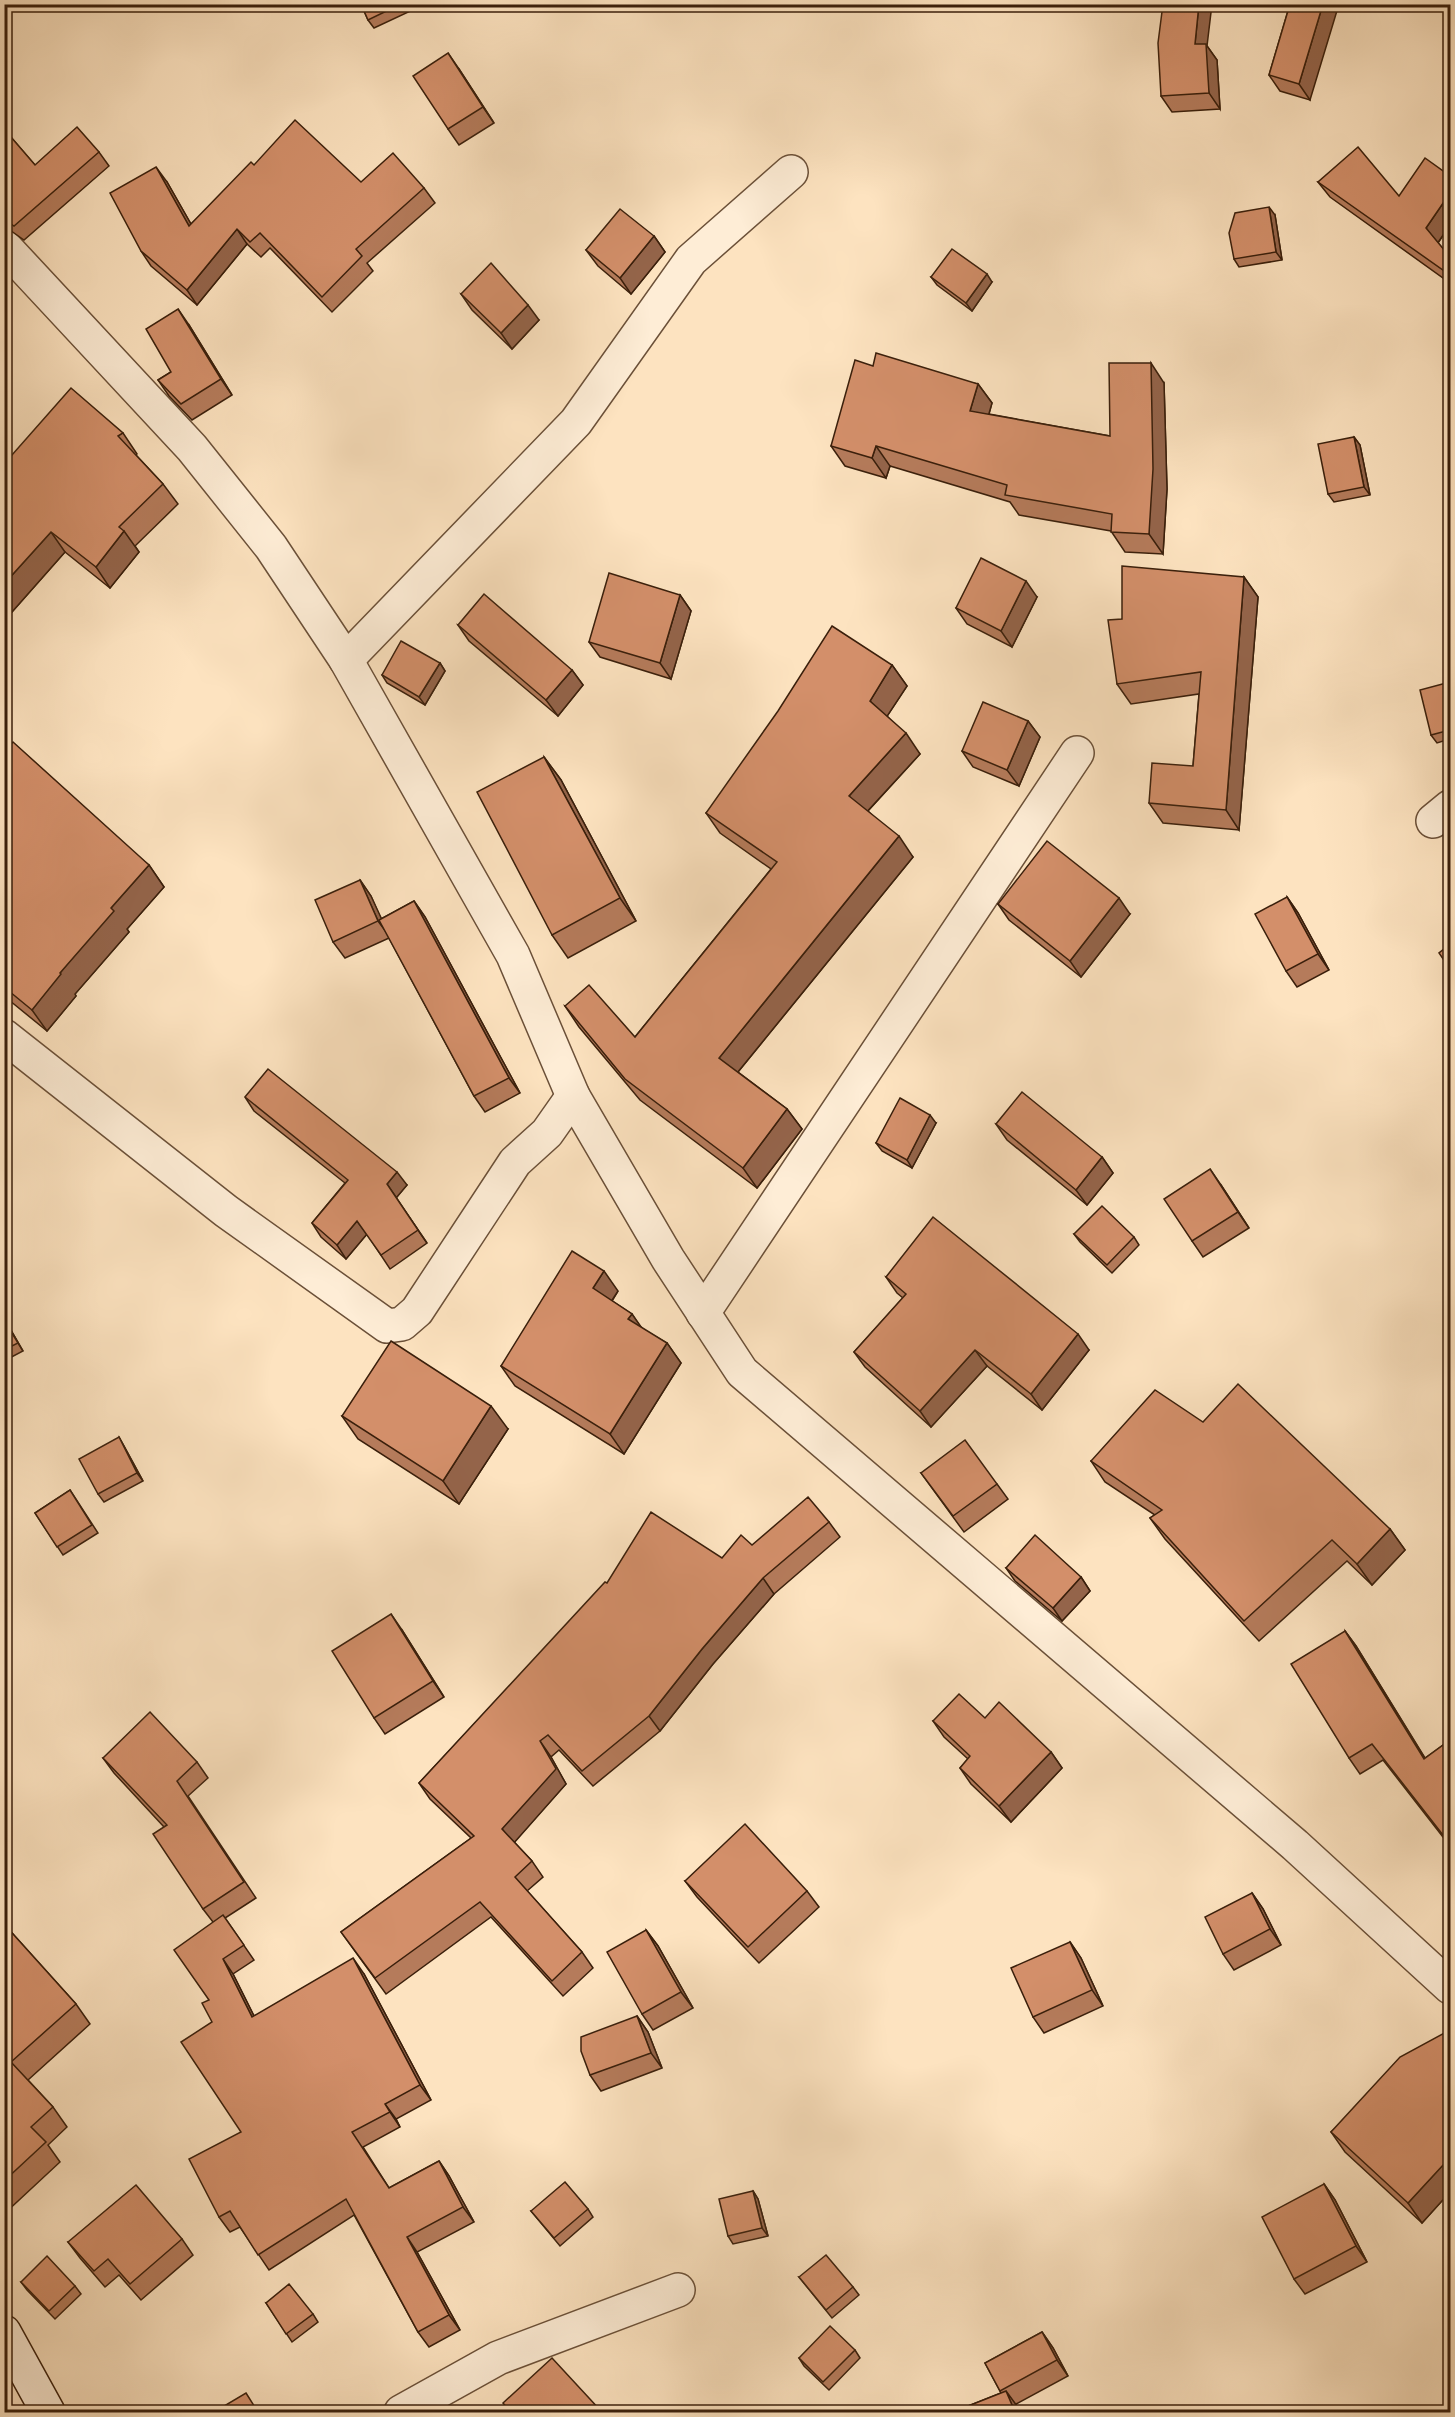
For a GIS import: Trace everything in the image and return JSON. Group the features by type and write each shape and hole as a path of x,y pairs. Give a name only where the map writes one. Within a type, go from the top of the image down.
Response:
{"street":[{"path":"346,660 576,422 691,260 791,172"},
{"path":"4,246 192,448 271,547 346,660 513,955 573,1096 668,1259 742,1372 1295,1845 1450,1987"},
{"path":"703,1313 1077,753"},
{"path":"4,1036 226,1211 387,1326 402,1324 417,1311 515,1162 547,1133 573,1096"},
{"path":"401,2412 498,2358 678,2290"},
{"path":"4,2332 48,2412"}],"building":[{"path":"361,4 401,4 368,20"},
{"path":"1163,4 1199,4 1195,44 1206,44 1209,93 1161,96 1158,43"},
{"path":"1290,4 1323,4 1299,84 1269,75"},
{"path":"448,53 483,107 448,129 413,76"},
{"path":"295,120 361,182 393,153 424,188 356,249 362,256 322,297 260,233 250,242 237,229 187,290 141,251 110,193 156,167 189,226 251,162 254,165"},
{"path":"77,127 99,152 14,226 4,219 4,129 35,165"},
{"path":"1358,147 1399,196 1425,158 1450,176 1450,193 1426,228 1450,257 1450,275 1318,182"},
{"path":"1269,207 1276,252 1234,259 1229,233 1235,213"},
{"path":"620,209 654,236 620,278 586,250"},
{"path":"952,249 987,274 966,303 931,277"},
{"path":"491,263 528,305 501,333 461,294"},
{"path":"178,309 221,379 181,404 158,380 171,372 146,329"},
{"path":"876,353 978,384 970,411 1110,436 1109,363 1151,363 1153,469 1149,534 1111,532 1112,514 1005,495 1007,485 876,446 872,458 831,446 855,360 873,366"},
{"path":"71,388 123,433 118,436 163,484 119,527 124,531 96,567 51,532 4,584 4,464"},
{"path":"1354,437 1364,487 1328,494 1318,444"},
{"path":"981,558 1026,581 1001,631 956,608"},
{"path":"1122,566 1244,577 1226,810 1149,803 1152,763 1193,766 1201,672 1117,684 1108,620 1122,619"},
{"path":"609,573 680,595 660,663 589,642"},
{"path":"484,594 572,670 546,700 458,625"},
{"path":"832,626 892,665 870,701 906,733 849,796 899,836 719,1058 787,1109 743,1168 625,1079 565,1006 589,985 635,1037 777,862 706,813 778,711"},
{"path":"401,641 440,663 419,697 382,675"},
{"path":"1450,682 1450,730 1431,735 1420,690"},
{"path":"983,702 1028,721 1007,770 962,751"},
{"path":"13,742 149,865 111,908 114,911 60,973 32,1010 4,987 4,751"},
{"path":"544,757 620,898 552,935 477,792"},
{"path":"1047,841 1119,898 1070,961 998,904"},
{"path":"360,880 378,921 333,942 315,900"},
{"path":"1287,897 1318,954 1286,971 1255,914"},
{"path":"414,901 509,1078 474,1096 379,920"},
{"path":"1450,944 1450,969 1439,953"},
{"path":"268,1069 397,1172 387,1184 418,1230 381,1255 357,1221 337,1245 312,1223 348,1180 245,1097"},
{"path":"1450,1073 1450,1087 1444,1080"},
{"path":"1022,1092 1102,1157 1076,1190 996,1124"},
{"path":"900,1098 930,1115 907,1160 876,1143"},
{"path":"1210,1169 1238,1212 1192,1241 1164,1199"},
{"path":"1102,1206 1134,1237 1107,1265 1074,1234"},
{"path":"933,1217 1078,1334 1031,1394 975,1350 920,1411 854,1352 906,1294 886,1277"},
{"path":"572,1251 604,1271 593,1288 632,1314 628,1319 667,1343 610,1434 501,1366"},
{"path":"4,1320 18,1343 4,1350"},
{"path":"391,1341 491,1406 443,1481 342,1416"},
{"path":"1238,1384 1390,1529 1357,1564 1332,1540 1244,1621 1150,1518 1162,1510 1091,1461 1155,1390 1203,1422"},
{"path":"119,1437 137,1473 98,1494 79,1459"},
{"path":"965,1440 997,1484 953,1516 921,1473"},
{"path":"70,1490 92,1525 57,1547 35,1513"},
{"path":"808,1497 829,1522 763,1578 702,1649 649,1716 582,1771 548,1735 540,1741 556,1769 502,1829 532,1861 515,1877 582,1952 552,1981 480,1902 375,1978 341,1932 474,1836 419,1783 605,1582 607,1583 651,1512 722,1558 741,1535 752,1545"},
{"path":"1035,1535 1081,1577 1053,1608 1006,1568"},
{"path":"391,1614 433,1681 374,1718 332,1651"},
{"path":"1345,1631 1424,1759 1450,1740 1450,1844 1372,1744 1349,1758 1291,1664"},
{"path":"959,1694 985,1718 999,1702 1051,1752 999,1806 960,1768 970,1756 933,1721"},
{"path":"150,1712 197,1762 177,1781 244,1882 203,1909 153,1834 167,1825 103,1758"},
{"path":"745,1824 807,1891 748,1947 685,1881"},
{"path":"1252,1893 1270,1929 1223,1954 1205,1917"},
{"path":"223,1915 244,1945 223,1959 252,2017 353,1958 420,2085 385,2104 390,2112 352,2132 389,2188 439,2161 463,2207 407,2237 449,2315 418,2332 346,2199 258,2255 230,2211 219,2217 189,2159 241,2132 181,2042 212,2022 202,2003 209,2000 174,1950"},
{"path":"4,1924 76,2004 11,2062 53,2107 31,2127 46,2142 4,2181 4,2128 11,2122 4,2115"},
{"path":"646,1930 681,1992 642,2014 607,1952"},
{"path":"1070,1942 1092,1990 1033,2017 1011,1968"},
{"path":"637,2016 651,2053 590,2075 581,2051 581,2037"},
{"path":"1450,2030 1450,2161 1443,2165 1408,2203 1331,2132 1400,2057"},
{"path":"565,2182 588,2209 554,2238 531,2211"},
{"path":"1324,2184 1356,2246 1294,2279 1262,2217"},
{"path":"136,2185 182,2239 130,2284 108,2259 94,2271 68,2242"},
{"path":"753,2191 762,2228 728,2236 719,2199"},
{"path":"826,2255 853,2287 826,2310 799,2277"},
{"path":"47,2256 75,2286 49,2311 21,2282"},
{"path":"289,2284 313,2314 286,2334 266,2303"},
{"path":"830,2326 855,2350 823,2382 799,2358"},
{"path":"1042,2332 1057,2360 1000,2391 985,2363"},
{"path":"552,2358 601,2411 504,2412 509,2410 503,2403"},
{"path":"1006,2391 1015,2412 953,2412"},
{"path":"246,2393 258,2412 214,2412"}]}
